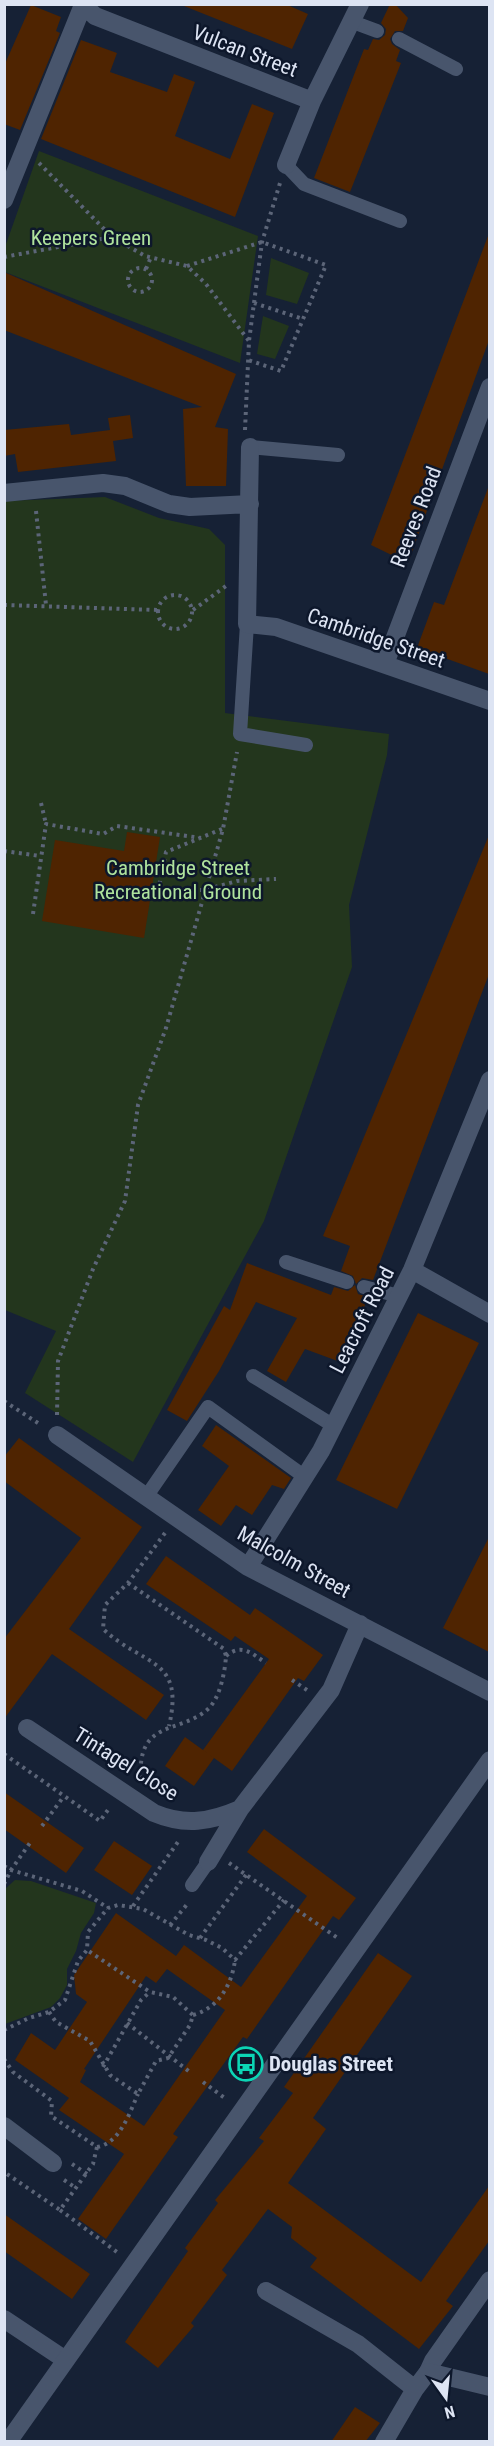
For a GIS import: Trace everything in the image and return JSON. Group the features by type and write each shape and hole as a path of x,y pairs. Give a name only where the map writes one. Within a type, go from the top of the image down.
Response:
{"street":[{"path":"286,165 312,101 360,4"},
{"path":"4,200 24,148 89,11"},
{"name":"Vulcan Street","path":"89,11 312,101"},
{"name":"Reeves Road","path":"385,664 489,387"},
{"path":"247,624 250,447"},
{"path":"4,493 103,483 125,486 169,504 190,507 250,504"},
{"name":"Cambridge Street","path":"247,624 276,627 489,701"},
{"name":"Leacroft Road","path":"248,1567 334,1426 412,1270 489,1080"},
{"path":"412,1270 489,1314"},
{"name":"Malcolm Street","path":"57,1435 248,1567 489,1692"},
{"path":"212,1857 240,1809 331,1690 360,1624"},
{"name":"Tintagel Close","path":"27,1728 168,1819 193,1822 219,1818 240,1809"},
{"path":"8,2442 64,2359 489,1760"},
{"path":"4,2127 53,2163"},
{"path":"384,2442 433,2361 489,2280"},
{"path":"266,2291 358,2344 415,2389"},
{"path":"4,2319 64,2359"},
{"path":"428,2372 489,2387"}],"lane":[{"path":"350,21 377,31"},
{"path":"399,39 456,69"},
{"path":"286,165 304,184 400,221"},
{"path":"250,447 338,455"},
{"path":"247,624 240,734 306,746"},
{"path":"286,1262 347,1282"},
{"path":"364,1287 399,1296"},
{"path":"253,1376 334,1426"},
{"path":"146,1497 208,1407 305,1477"},
{"path":"192,1892 212,1857"}],"path":[{"path":"24,148 112,237 151,257 187,266 206,284 249,341"},
{"path":"250,447 243,425 249,341 262,242 286,165"},
{"path":"4,257 112,237"},
{"path":"187,266 262,242 326,265 281,371 248,360"},
{"path":"146,269 151,257"},
{"path":"135,269 146,269 150,275 150,286 144,291 132,289 128,282 129,275 135,269"},
{"path":"254,303 303,319"},
{"path":"33,490 46,605"},
{"path":"193,610 231,583 247,582"},
{"path":"176,594 187,599 193,610 192,617 184,627 172,629 161,622 158,610 164,599 176,594"},
{"path":"4,604 158,610"},
{"path":"57,1435 58,1361 93,1269 125,1201 138,1105 166,1028 223,829 240,734"},
{"path":"33,914 46,824 40,803"},
{"path":"46,824 104,834 117,826 201,837"},
{"path":"223,829 166,852 158,891 204,890 237,881 276,879"},
{"path":"4,850 40,856"},
{"path":"4,1401 57,1435"},
{"path":"169,1726 174,1696 168,1676 118,1643 103,1629 105,1605 128,1583 176,1518"},
{"path":"128,1583 224,1649 226,1656 213,1703 202,1713 169,1726 146,1748 141,1774 143,1805"},
{"path":"226,1656 235,1649 245,1649 266,1663"},
{"path":"4,1754 100,1821"},
{"path":"42,1826 64,1796"},
{"path":"133,1906 193,1822"},
{"path":"4,1884 32,1840"},
{"path":"212,1857 246,1875 354,1950"},
{"path":"4,1866 82,1891 108,1908"},
{"path":"200,1938 246,1875"},
{"path":"170,1925 192,1892"},
{"path":"97,2147 107,2145 116,2137 156,2061 168,2058 190,2025 193,2015 211,2007 224,1993 231,1981 235,1960 284,1900"},
{"path":"4,2030 29,2018 49,2012 69,1994 69,1983 78,1961 87,1950 88,1932 108,1908 118,1905 143,1909 170,1925 222,1948 235,1960"},
{"path":"87,1950 150,1992 173,1997 193,2015"},
{"path":"103,2067 141,2000 150,1992"},
{"path":"49,2012 56,2022 90,2041 103,2067 110,2075 138,2094"},
{"path":"127,2023 168,2058 191,2073"},
{"path":"203,2082 241,2110"},
{"path":"60,2210 132,2264"}],"green space":[{"name":"Keepers Green","path":"39,151 258,236 240,363 5,272 5,247"},
{"path":"271,258 309,273 297,304 266,295"},
{"path":"263,316 289,326 275,359 257,354"},
{"name":"Cambridge Street Recreational Ground","path":"105,497 159,518 209,529 225,545 225,713 389,734 387,755 349,905 352,967 264,1221 133,1462 25,1393 56,1331 5,1310 5,501"},
{"path":"15,1880 31,1881 96,1903 94,1913 81,1933 76,1951 67,1969 67,1985 60,1998 51,2007 5,2024 5,1889"}],"building":[{"path":"179,4 285,4 308,14 292,49"},
{"path":"390,4 395,4 408,18 403,31 395,31 390,39 392,44 400,50 396,61 401,63 350,192 314,178 364,49 368,50 373,39 379,40 385,35 386,29 381,23"},
{"path":"31,5 61,17 56,31 60,33 20,130 4,124 4,66"},
{"path":"81,40 117,53 110,72 167,92 174,74 195,82 175,136 230,159 252,104 274,113 235,217 41,139"},
{"path":"488,236 489,340 408,563 371,545"},
{"path":"4,272 236,374 215,427 228,429 226,486 186,486 183,409 202,407 4,330"},
{"path":"130,415 133,438 113,441 116,461 18,472 15,454 4,456 4,430 69,424 71,435 110,430 108,418"},
{"path":"488,488 489,674 417,648 434,602 444,605"},
{"path":"127,832 160,837 144,938 42,921 55,840 124,851"},
{"path":"489,835 489,974 373,1280 362,1278 356,1284 353,1276 341,1271 350,1246 323,1236"},
{"path":"247,1263 331,1295 334,1287 348,1291 355,1285 358,1294 368,1297 343,1363 305,1349 286,1382 267,1371 297,1318 256,1302 219,1371 187,1421 167,1410 224,1306 230,1310"},
{"path":"418,1313 479,1343 397,1509 336,1480"},
{"path":"216,1425 291,1478 284,1489 272,1485 252,1515 236,1505 221,1526 198,1510 229,1466 202,1446"},
{"path":"19,1438 142,1527 69,1629 164,1695 146,1720 52,1654 4,1719 4,1639 81,1538 4,1481 4,1457"},
{"path":"489,1537 489,1652 443,1628"},
{"path":"166,1556 250,1615 255,1608 323,1655 304,1681 298,1678 232,1771 203,1750 269,1659 235,1636 231,1641 146,1584"},
{"path":"185,1737 214,1758 194,1786 165,1766"},
{"path":"4,1792 84,1848 66,1873 4,1829"},
{"path":"264,1829 356,1898 339,1920 333,1916 247,2039 243,2037 173,2134 178,2137 106,2239 78,2219 124,2154 59,2110 69,2098 15,2060 31,2033 55,2050 87,2002 76,1994 74,1975 116,1913 176,1956 184,1945 241,1987 307,1896 247,1852","holes":["167,1969 225,2010 144,2126 80,2082 86,2070 84,2069 146,1976 156,1983"]},
{"path":"114,1841 152,1866 132,1895 94,1870"},
{"path":"378,1953 412,1976 313,2118 326,2129 288,2183 421,2282 489,2186 489,2241 446,2301 453,2306 419,2349 310,2267 317,2258 291,2238 292,2227 268,2209 222,2270 227,2275 191,2323 194,2326 158,2368 125,2342 188,2251 185,2248 218,2203 215,2200 264,2141 259,2138 293,2093 284,2087"},
{"path":"4,2214 90,2274 72,2299 4,2251"},
{"path":"355,2407 380,2423 365,2442 331,2442"}],"place":[{"name":"Douglas Street","path":"246,2064"}]}
